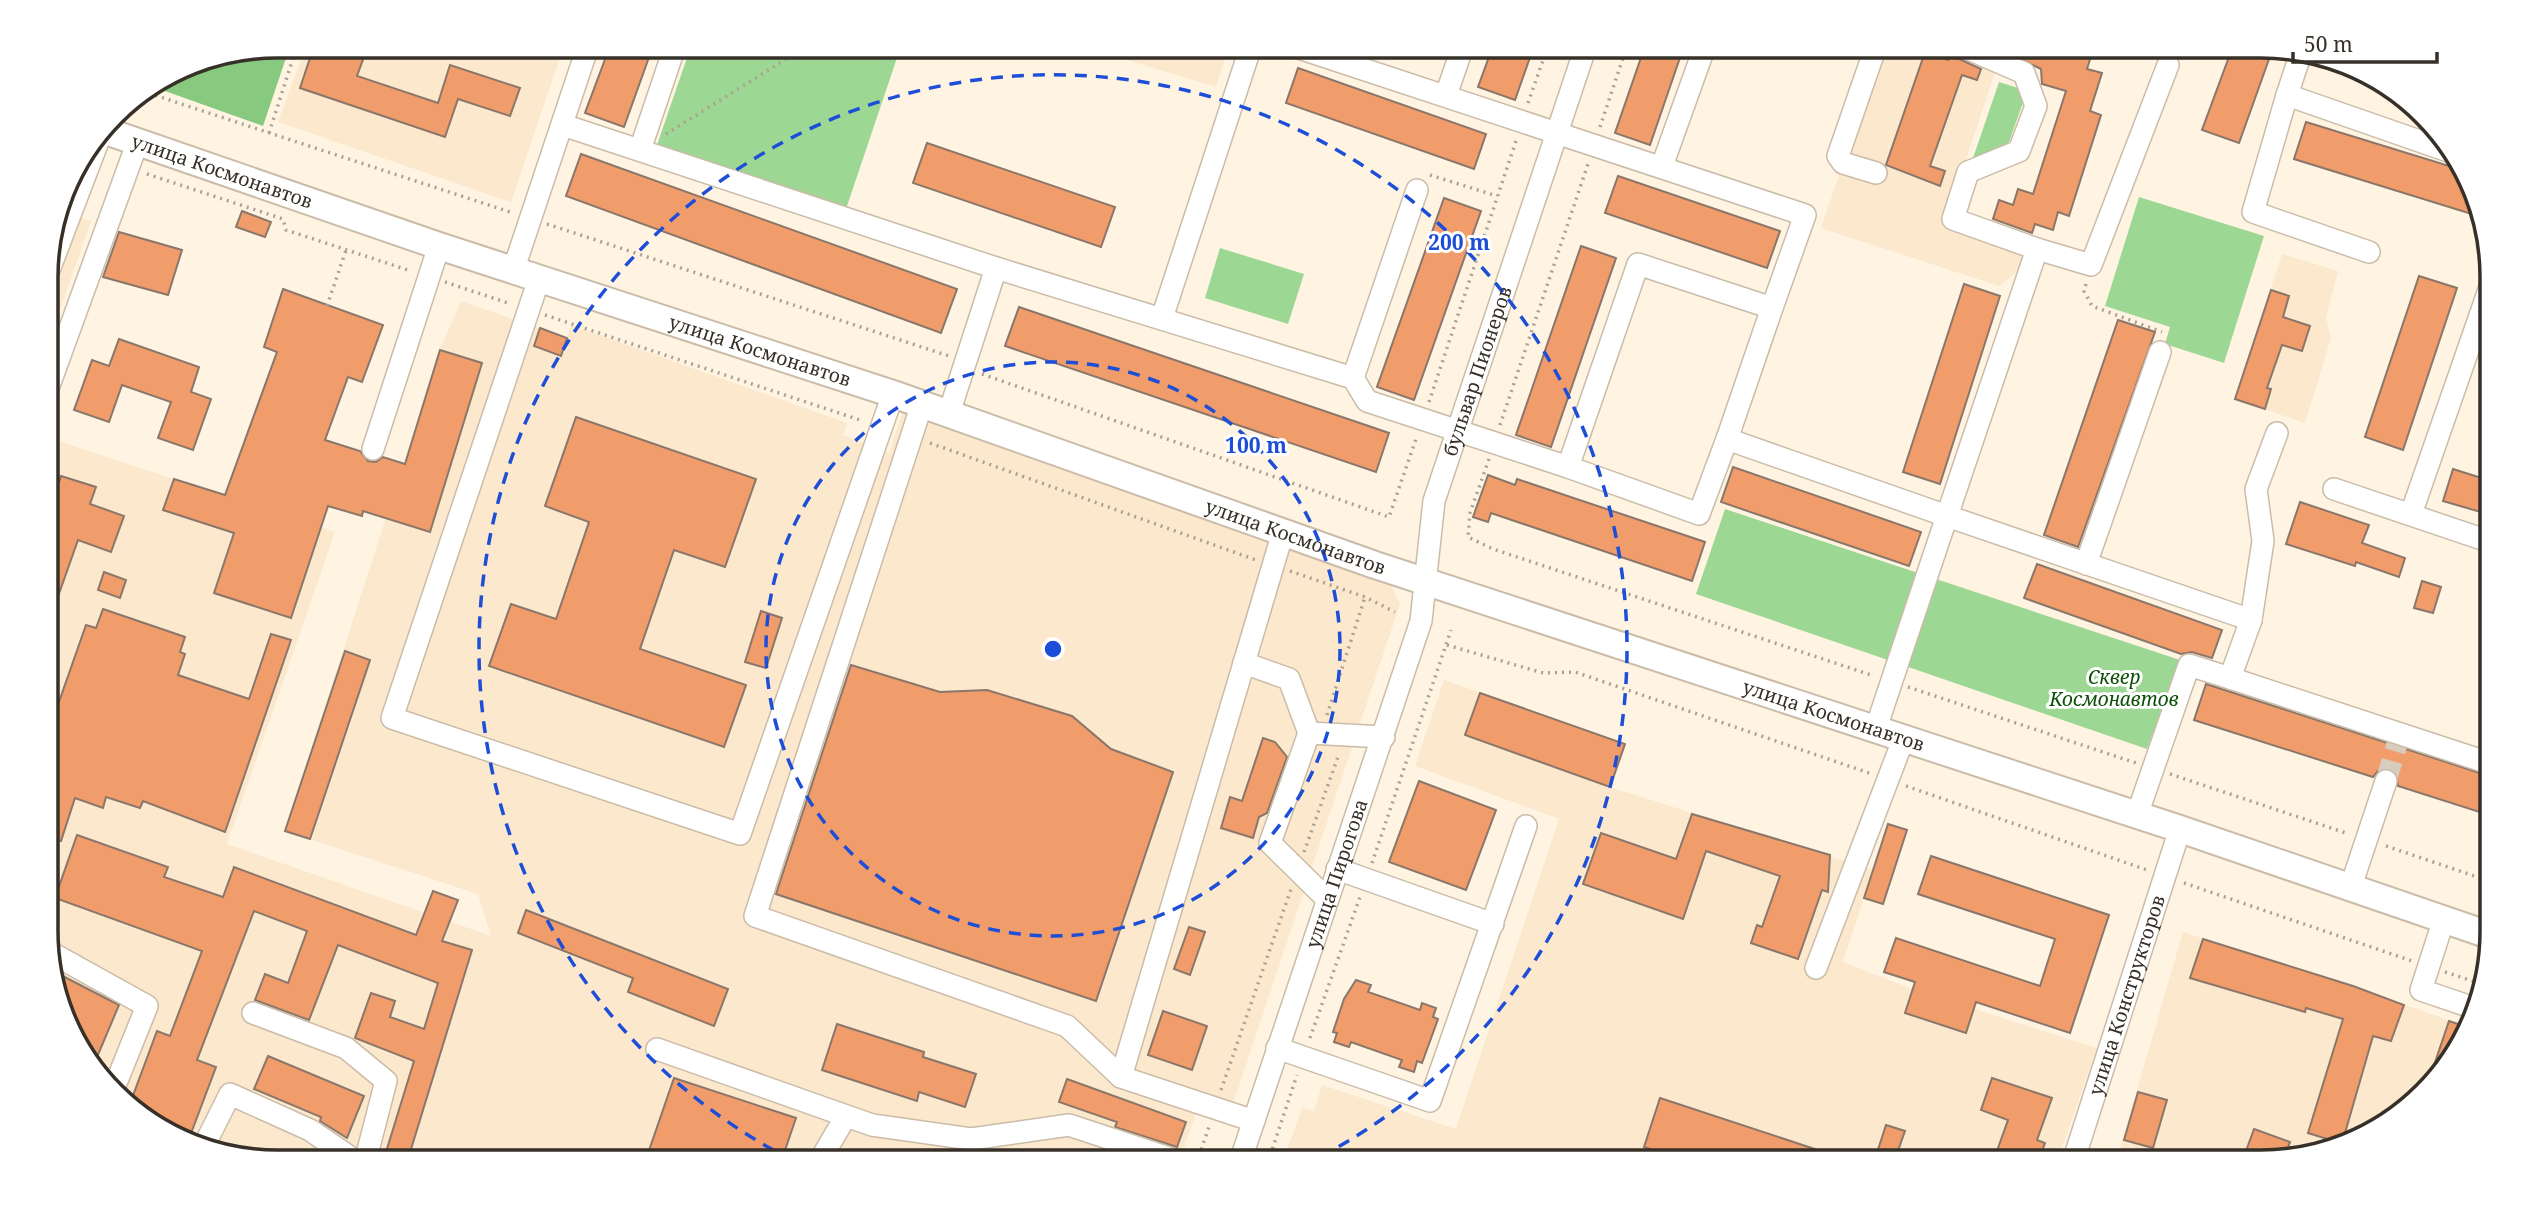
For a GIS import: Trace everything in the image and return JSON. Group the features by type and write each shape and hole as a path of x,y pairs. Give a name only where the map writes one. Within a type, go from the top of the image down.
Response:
{"main road":[{"name":"улица Космонавтов","path":"112,133 513,271 949,413 1425,581 2180,829 2480,932"}],"street":[{"path":"513,271 585,58"},
{"path":"640,150 671,58"},
{"path":"1162,318 1247,58"},
{"path":"563,125 996,268 1353,378 1367,401 1458,429 1699,514 1805,215 1330,58"},
{"path":"1446,95 1459,58"},
{"name":"бульвар Пионеров","path":"1425,581 1434,501 1582,58"},
{"path":"1662,166 1701,58"},
{"path":"1872,58 1838,156 1843,163 1876,173"},
{"path":"1990,58 2024,73 2036,106 2018,151 1968,172 1953,219 2091,265 2168,65"},
{"path":"2298,61 2253,212 2369,252"},
{"path":"2287,95 2438,147"},
{"path":"58,361 138,141"},
{"path":"62,236 91,161"},
{"path":"1353,378 1417,190"},
{"path":"373,449 439,246"},
{"path":"1875,731 2038,249"},
{"path":"1568,467 1638,264 1772,308"},
{"path":"949,413 996,268"},
{"path":"540,279 393,718 727,830 740,834 893,394"},
{"path":"2411,514 2480,344"},
{"path":"2087,565 2160,352"},
{"path":"922,404 755,916 1067,1026 1121,1077 1254,1121"},
{"path":"2230,678 2251,620 2263,541 2256,489 2277,433"},
{"path":"1727,439 2251,620"},
{"path":"2334,489 2480,538"},
{"path":"1121,1077 1283,532"},
{"name":"улица Пирогова","path":"1244,1150 1421,621 1425,581"},
{"path":"1244,663 1289,679 1309,733 1270,844 1327,899"},
{"path":"2137,815 2189,665 2399,739 2480,761"},
{"path":"1309,733 1384,737"},
{"path":"1816,968 1903,740"},
{"path":"2351,886 2385,781"},
{"path":"1278,1048 1430,1101 1526,826"},
{"name":"улица Конструкторов","path":"2077,1150 2180,829"},
{"path":"1337,869 1493,923"},
{"path":"2444,919 2421,990 2468,1006"},
{"path":"60,958 147,1006 117,1080"},
{"path":"253,1013 346,1048 386,1080 368,1150"},
{"path":"657,1049 873,1125 971,1139 1069,1125 1145,1150"},
{"path":"207,1139 230,1094 310,1130 338,1150"},
{"path":"826,1150 846,1116"}],"path":[{"path":"269,133 293,58"},
{"path":"640,150 788,58"},
{"path":"1389,517 1544,58"},
{"path":"1623,58 1470,513 1468,537 1493,549 2480,878"},
{"path":"154,96 531,219"},
{"path":"129,168 282,219 286,230 882,427"},
{"path":"1417,190 1431,174 1497,196"},
{"path":"327,306 346,250"},
{"path":"2091,265 2084,291 2092,306 2162,331 2160,352"},
{"path":"911,437 1365,597 1395,612"},
{"path":"1447,645 1543,673 1575,672 2474,981"},
{"path":"1272,1150 1287,1105"}],"shaded area":[{"path":"302,58 560,58 511,202 278,122"},
{"path":"1121,58 1225,58 1216,87"},
{"path":"1879,58 1978,58 1996,69 1945,222 2022,250 2021,269 1999,286 1821,228"},
{"path":"67,213 91,221 58,316 58,262"},
{"path":"2282,254 2338,271 2326,318 2331,338 2305,423 2235,399"},
{"path":"461,301 567,338 571,325 847,423 843,435 889,453 902,413 1388,579 1400,604 1227,1122 1197,1111 1183,1150 262,1150 234,1146 193,1134 143,1105 122,1086 103,1065 74,1015 60,960 58,441 335,532 227,844 491,936 478,894 285,831 440,350"},
{"path":"1444,680 1625,744 1610,787 1873,870 1843,962 1912,989 2097,1048 2061,1150 1287,1150 1302,1108 1314,1111 1322,1085 1456,1129 1559,819 1415,766"},
{"path":"2183,932 2353,986 2459,1024 2435,1065 2395,1105 2371,1121 2332,1139 2276,1150 2119,1150"}],"green space":[{"path":"262,58 286,58 263,126 162,90 193,74 220,65"},
{"path":"687,58 897,58 846,209 657,145"},
{"path":"1999,82 2018,88 2025,97 2009,142 1972,161"},
{"path":"2139,197 2264,236 2224,363 2165,344 2170,327 2105,306"},
{"path":"1220,248 1304,274 1288,324 1205,298"},
{"name":"Сквер Космонавтов","path":"1725,509 2180,660 2147,749 1696,594"}],"building":[{"path":"310,58 364,58 357,76 438,103 450,65 520,88 510,116 458,99 445,137 300,88"},
{"path":"606,58 649,58 624,127 585,113"},
{"path":"1489,58 1530,58 1515,100 1478,87"},
{"path":"1641,58 1680,58 1650,145 1615,133"},
{"path":"1923,58 1957,58 1981,69 1977,80 1962,75 1930,166 1945,171 1940,186 1886,165"},
{"path":"2019,58 2090,58 2087,69 2102,73 2090,111 2101,115 2069,216 2058,212 2053,230 2035,224 2032,233 1993,219 1999,200 2013,205 2018,189 2033,194 2066,91 2042,84 2041,69"},
{"path":"2229,58 2269,58 2239,143 2202,130"},
{"path":"1298,68 1486,134 1474,169 1286,103"},
{"path":"2306,122 2451,166 2471,214 2294,159"},
{"path":"927,143 1115,207 1101,247 913,183"},
{"path":"581,154 957,289 941,333 566,196"},
{"path":"1618,176 1780,231 1767,268 1605,213"},
{"path":"1444,198 1481,211 1414,400 1377,387"},
{"path":"242,211 271,222 265,237 236,227"},
{"path":"119,232 182,250 168,295 103,277"},
{"path":"1581,246 1616,258 1551,447 1516,435"},
{"path":"2419,276 2457,288 2403,450 2365,437"},
{"path":"1964,284 2000,296 1940,484 1903,472"},
{"path":"283,289 383,325 362,382 348,377 325,440 360,451 368,461 376,462 383,457 405,464 440,350 482,363 430,532 363,511 362,516 328,506 291,618 214,593 234,533 163,510 174,479 225,495 277,352 264,347"},
{"path":"2271,290 2289,296 2283,317 2310,326 2302,351 2282,345 2267,388 2271,389 2265,409 2235,399"},
{"path":"1019,307 1389,433 1376,472 1005,346"},
{"path":"2118,320 2155,332 2078,547 2044,535"},
{"path":"540,328 567,338 561,356 534,346"},
{"path":"119,339 199,367 191,392 211,399 193,450 158,438 171,402 122,385 109,422 74,410 92,360 109,366"},
{"path":"576,417 756,479 725,567 674,550 640,649 746,685 724,747 489,666 511,604 556,619 589,522 545,506"},
{"path":"1733,467 1921,532 1909,566 1721,502"},
{"path":"2453,469 2480,478 2480,512 2443,501"},
{"path":"1488,475 1515,485 1517,479 1705,542 1692,581 1491,513 1488,522 1473,517"},
{"path":"61,476 96,487 90,504 124,516 111,552 78,540 58,597 58,486"},
{"path":"2300,502 2369,525 2362,543 2405,558 2399,577 2356,562 2355,566 2286,544"},
{"path":"2037,564 2222,630 2212,658 2192,652 2181,654 2024,598"},
{"path":"104,572 126,580 120,598 98,590"},
{"path":"2422,581 2441,587 2433,613 2414,608"},
{"path":"103,609 185,637 180,652 185,654 178,675 249,699 271,634 291,640 225,832 143,801 140,808 106,797 103,808 75,798 61,841 58,840 58,705 86,625 96,628"},
{"path":"761,611 782,618 766,668 745,662"},
{"path":"345,651 370,660 310,839 285,831"},
{"path":"851,665 940,692 987,690 1072,716 1111,749 1173,772 1096,1001 776,894"},
{"path":"2206,684 2480,773 2480,812 2398,786 2396,773 2389,768 2378,771 2373,777 2194,720"},
{"path":"1480,693 1625,744 1610,787 1465,735"},
{"path":"1263,738 1275,742 1287,757 1267,813 1259,817 1253,838 1221,828 1230,797 1242,801"},
{"path":"1419,781 1496,810 1466,890 1389,862"},
{"path":"1692,814 1830,855 1828,892 1822,890 1798,959 1751,943 1757,925 1762,927 1780,876 1706,851 1683,919 1583,884 1601,833 1676,859"},
{"path":"1888,824 1907,830 1883,904 1864,898"},
{"path":"77,835 168,867 164,877 223,897 234,867 416,935 433,891 458,900 442,941 472,950 411,1150 387,1150 414,1061 355,1038 371,993 395,1001 390,1017 424,1029 438,983 338,945 309,1020 255,1000 265,974 288,983 307,931 254,911 197,1060 216,1067 191,1133 167,1121 133,1096 157,1031 170,1036 202,951 58,899 58,889"},
{"path":"1931,856 2109,915 2070,1033 1976,1002 1966,1033 1905,1013 1915,982 1884,972 1896,938 2040,986 2055,939 1918,894"},
{"path":"526,910 728,989 714,1026 628,992 633,978 518,933"},
{"path":"1189,927 1205,932 1190,975 1174,969"},
{"path":"2203,939 2353,986 2404,1005 2391,1041 2373,1036 2345,1134 2329,1140 2308,1133 2343,1019 2306,1008 2305,1012 2190,978"},
{"path":"63,976 119,1005 97,1056 74,1015"},
{"path":"1356,980 1371,985 1368,992 1420,1010 1422,1003 1436,1008 1433,1017 1438,1019 1422,1063 1417,1061 1414,1072 1399,1067 1402,1060 1351,1042 1349,1047 1334,1042 1337,1033 1333,1032 1344,999"},
{"path":"1163,1011 1207,1026 1192,1070 1148,1055"},
{"path":"2449,1021 2459,1024 2451,1041 2434,1067"},
{"path":"837,1024 924,1052 923,1057 976,1074 965,1107 919,1092 917,1101 822,1070"},
{"path":"268,1056 364,1096 347,1138 320,1121 321,1117 254,1089"},
{"path":"674,1078 796,1118 785,1150 649,1150"},
{"path":"1992,1078 2052,1098 2037,1140 2045,1143 2042,1150 1997,1150 2008,1120 1981,1110"},
{"path":"1067,1079 1186,1122 1177,1147 1115,1127 1117,1122 1059,1102"},
{"path":"2138,1092 2167,1100 2153,1148 2124,1140"},
{"path":"1660,1098 1818,1150 1653,1150 1644,1147"},
{"path":"1886,1125 1905,1131 1898,1150 1878,1150"},
{"path":"2254,1129 2290,1142 2288,1148 2246,1150"}],"tunnel":[{"path":"2386,781 2397,744"}]}
